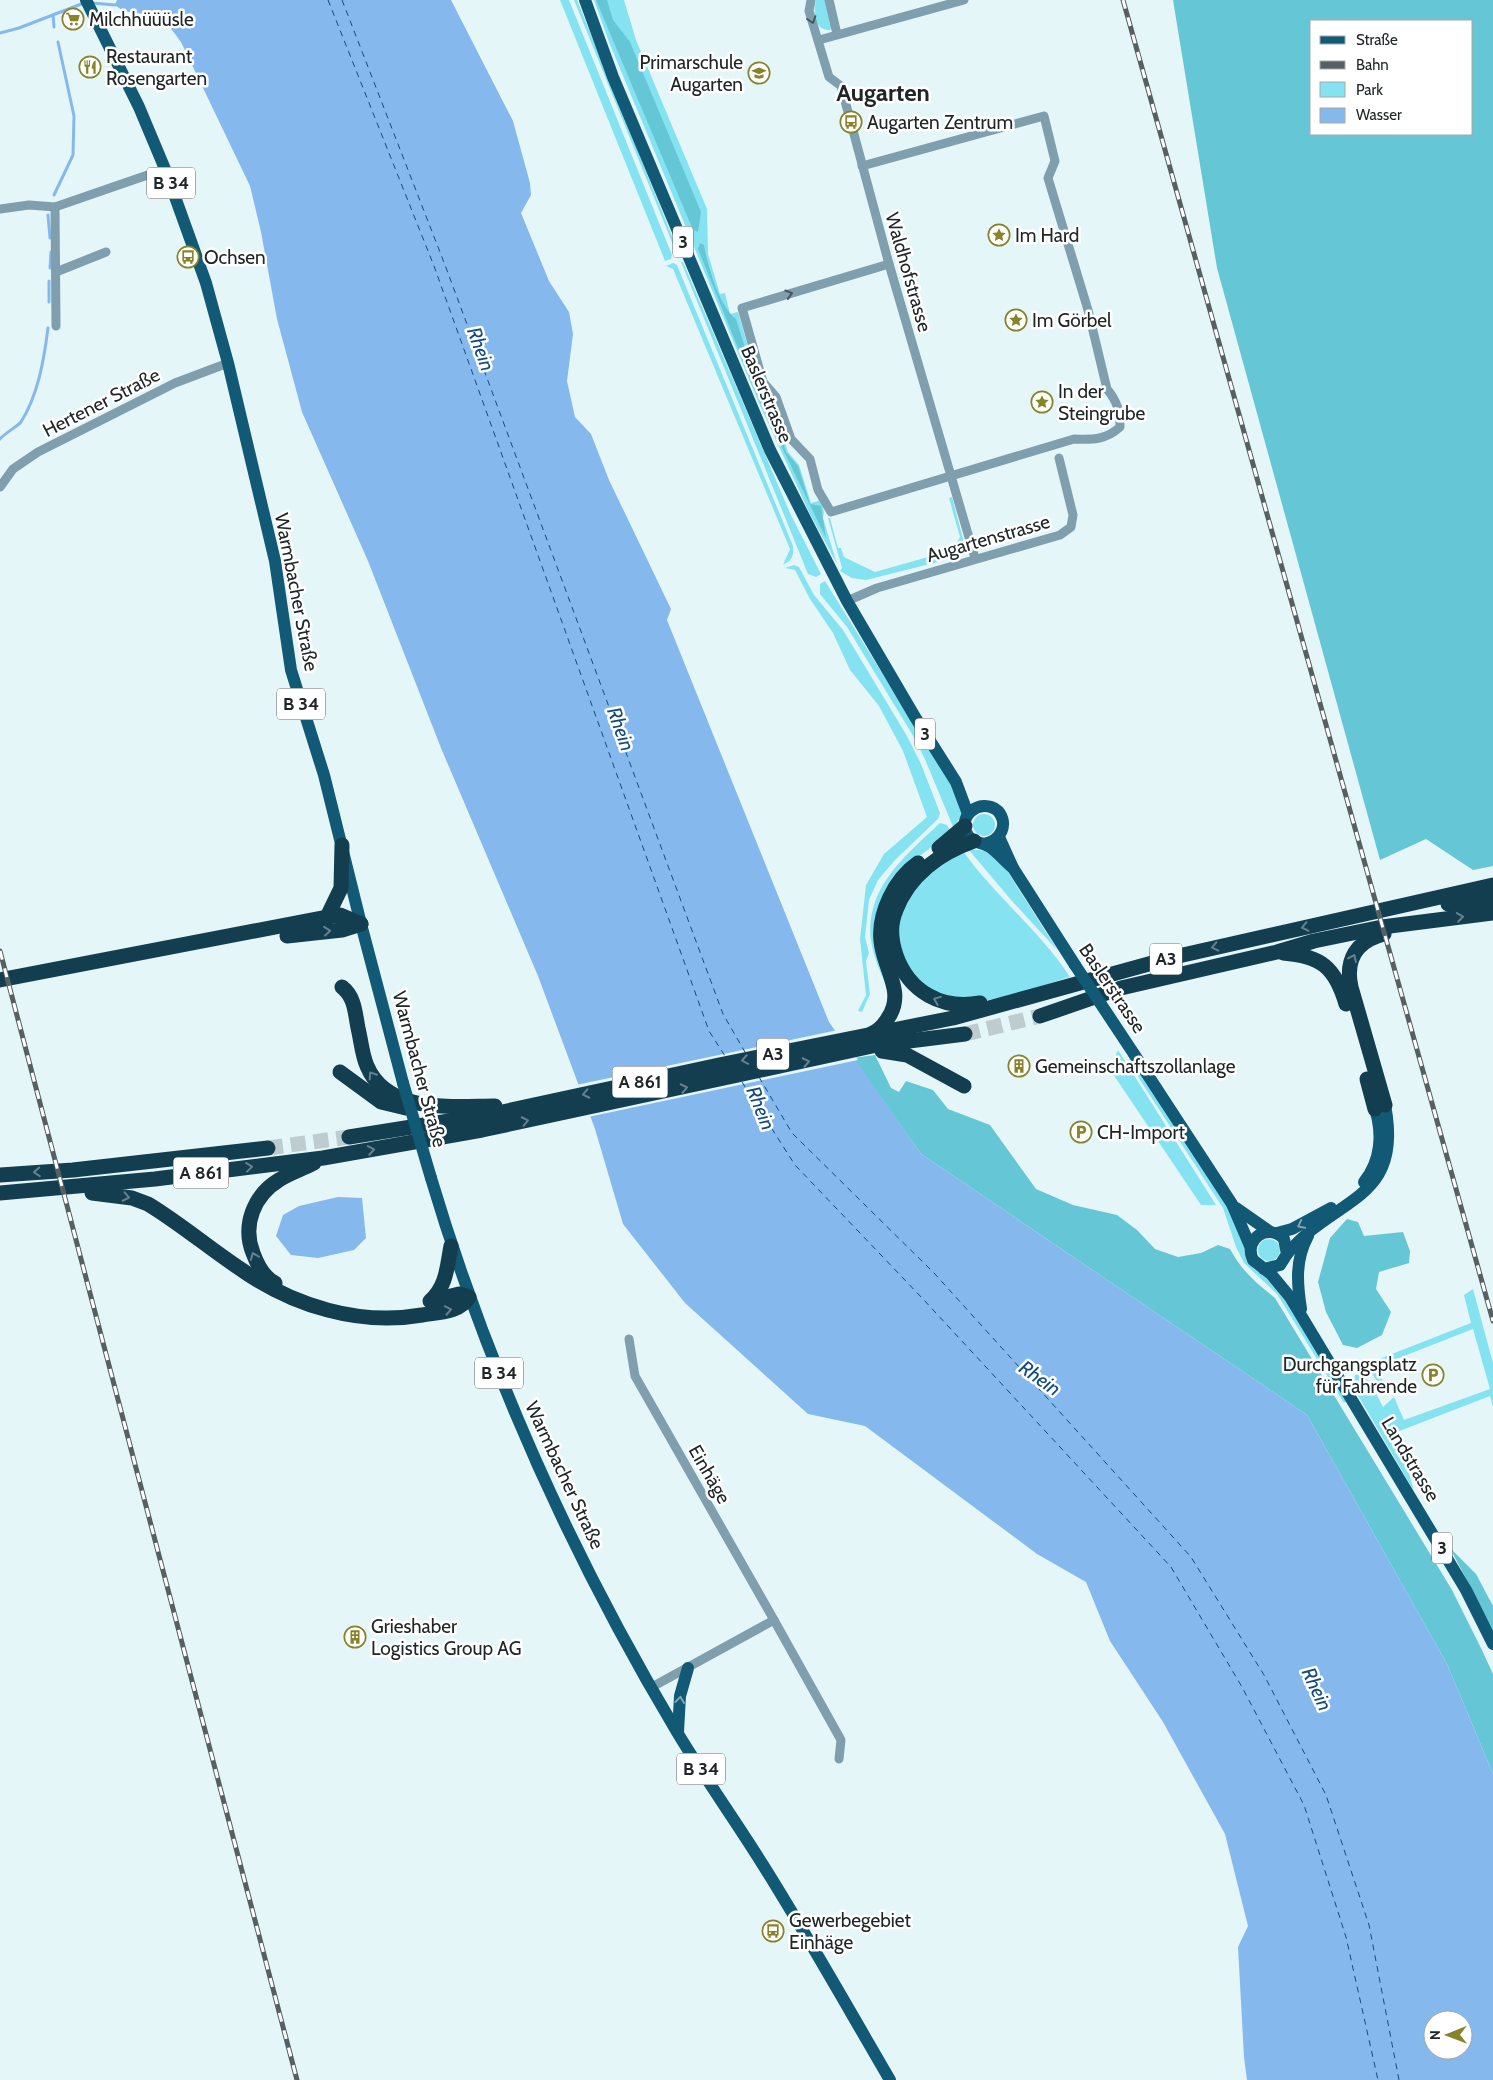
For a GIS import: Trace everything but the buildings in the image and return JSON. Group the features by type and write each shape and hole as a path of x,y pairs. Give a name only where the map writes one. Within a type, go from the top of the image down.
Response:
{"highway":[{"path":"964,1086 907,1055 876,1044 895,1005 893,980 881,940 881,926 889,901 899,883 913,866 952,838 966,820"},
{"path":"979,842 951,849 924,870 900,901 895,911 892,934 900,965 906,975 920,991 928,996 956,1006 968,1006 1070,986"},
{"path":"327,917 341,888 342,845"},
{"name":"A3","path":"722,1072 843,1054 953,1018 1174,957 1493,885"},
{"name":"A3","path":"1387,910 1493,899"},
{"name":"A3","path":"1040,1016 1121,988 1339,936 1493,913"},
{"path":"0,980 327,917 340,915 361,924"},
{"path":"1380,1107 1351,988 1349,965 1356,950 1369,939 1427,922"},
{"path":"0,986 292,935 342,930 361,924"},
{"path":"1277,952 1311,957 1323,964 1336,978 1380,1107"},
{"path":"342,986 352,998 366,1064 371,1075 386,1091 398,1098 433,1104 532,1105"},
{"name":"A3","path":"722,1072 876,1044 965,1034"},
{"path":"340,1072 371,1096 395,1106 440,1112 493,1114"},
{"name":"A 861","path":"0,1193 79,1187 323,1158 463,1134 564,1105 722,1072"},
{"name":"A 861","path":"349,1137 391,1132 493,1114 532,1105 564,1105"},
{"path":"408,1119 448,1121"},
{"name":"A 861","path":"0,1175 78,1165 268,1148"},
{"path":"79,1187 93,1194 132,1198 148,1204 267,1286 292,1298 326,1310 379,1319 410,1317 463,1306 470,1297 454,1294 400,1312 379,1313 343,1308 289,1291 270,1281 258,1265 250,1244 248,1226 253,1209 262,1195 278,1180 323,1158"},
{"path":"431,1301 441,1291 445,1280 451,1246"}],"main road":[{"name":"Baslerstrasse","path":"585,0 613,77 770,450 847,601 915,717 956,782 966,820"},
{"name":"Warmbacher Straße","path":"89,6 139,107 166,169 198,260 228,363 275,561 291,670 324,775 361,924 431,1178 451,1246 470,1297 529,1449 588,1571 678,1732 769,1874 890,2080"},
{"name":"Baslerstrasse","path":"956,782 984,805"},
{"path":"984,805 994,808 1001,814 1003,825 999,837 979,842 966,832 966,820 973,809 984,805"},
{"name":"Baslerstrasse","path":"999,837 1013,868 1232,1204 1245,1221 1250,1246"},
{"name":"Baslerstrasse","path":"979,842 1013,868"},
{"path":"1380,1107 1390,1147 1382,1170 1366,1190 1299,1240 1276,1268 1264,1269 1253,1260 1250,1246 1255,1237 1292,1229 1337,1204 1361,1186 1369,1176 1375,1164 1379,1144 1380,1107"},
{"path":"1245,1221 1273,1232 1287,1244 1286,1257"},
{"path":"1303,1319 1297,1282 1298,1266 1311,1232"},
{"name":"Landstrasse","path":"1286,1257 1290,1297"},
{"name":"Landstrasse","path":"1264,1269 1290,1297 1339,1375 1457,1573 1493,1644"},
{"path":"678,1732 680,1696 688,1668"}],"street":[{"name":"Waldhofstrasse","path":"811,0 809,11 829,77 841,86 889,264 976,558"},
{"path":"829,0 837,34"},
{"path":"819,40 964,0"},
{"path":"862,166 1044,116 1055,161 1048,178 1088,310 1089,324 1106,390 1115,399 1120,414 1120,427 1112,435 1103,438 1095,440 1074,439 953,477 831,512 818,490 810,460 791,439 776,397 763,382 742,308 889,264"},
{"path":"0,209 29,205 55,207 166,169"},
{"path":"55,207 56,326"},
{"path":"56,272 106,252"},
{"name":"Hertener Straße","path":"0,487 13,469 38,452 175,383 228,363"},
{"name":"Augartenstrasse","path":"847,601 878,588 1060,535 1071,527 1074,515 1059,458"},
{"name":"Einhäge","path":"629,1339 636,1376 841,1740 839,1759"},
{"path":"652,1687 774,1620"}],"green space":[{"path":"560,0 569,0 672,255 671,259 665,261"},
{"path":"574,0 577,0 678,251 676,252"},
{"path":"594,0 624,0 636,40 707,209 708,254 720,294 725,293 730,314 738,312 759,386 772,401 788,452 799,465 811,503 821,500 824,512 823,518 837,564 810,514 758,401 609,42"},
{"path":"816,0 826,0 834,26 830,30 821,27 816,20"},
{"path":"681,262 683,262 790,513 821,574 816,577 808,574"},
{"path":"673,263 677,265 793,546 792,557 783,565 790,549 673,269 666,266"},
{"path":"952,497 964,543 962,551 954,558 866,580 852,578 840,571 842,568 828,518 830,518 838,548 841,548 844,557 875,572 956,549 955,546 960,537 949,498"},
{"path":"794,565 799,567 814,595 843,630 907,736 921,764 940,813 938,819 895,860 878,880 869,900 865,937 869,953 866,961 870,994 862,1012 858,1011 866,995 860,939 866,885 884,854 927,817 903,751 879,706 850,670 833,633 810,599 795,570 785,568"},
{"path":"825,581 954,789 963,811 954,829 924,757 912,734 847,627 820,594 820,584"},
{"path":"984,814 992,817 995,825 992,833 984,836 976,833 973,825 976,817"},
{"path":"940,823 947,825 951,832 904,868 890,987 887,988 875,959 871,940 871,921 874,904 890,874"},
{"path":"968,849 987,851 1004,866 1058,951 1012,901"},
{"path":"963,851 989,883 1045,944 1070,977 1004,997 978,1001 966,1001 931,990 919,982 906,962 902,950 900,924 902,912 912,893 924,878"},
{"path":"1118,1050 1216,1205 1201,1205 1113,1074 1116,1073 1111,1066"},
{"path":"1131,1058 1239,1225 1245,1240 1247,1260 1254,1269 1269,1276 1276,1284 1347,1401 1344,1403 1277,1294 1244,1263 1236,1247 1223,1208 1140,1080 1129,1059"},
{"path":"1269,1239 1277,1242 1280,1250 1277,1258 1269,1261 1261,1258 1258,1250 1261,1242"},
{"path":"1473,1289 1493,1363 1493,1407 1490,1396 1397,1432 1414,1491 1353,1387 1355,1375 1361,1374 1370,1382 1383,1407 1394,1397 1404,1420 1490,1389 1473,1329 1376,1367 1384,1383 1389,1385 1391,1389 1380,1386 1371,1372 1374,1361 1471,1323 1464,1295"}],"shaded area":[{"path":"596,0 607,0 613,20 630,42 701,212 698,232 693,230"},
{"path":"1173,0 1493,0 1493,866 1473,870 1426,839 1380,860 1217,268"},
{"path":"700,243 704,245 711,274 720,296 736,319 757,386 770,402 786,452 798,466 810,504 821,506 826,538 759,400 698,249"},
{"path":"875,1055 891,1088 899,1092 906,1081 933,1090 948,1109 990,1125 1036,1189 1073,1205 1117,1215 1137,1230 1155,1249 1178,1257 1201,1253 1218,1245 1230,1249 1239,1264 1250,1276 1275,1298 1452,1590 1493,1674 1493,1774 1447,1664 1307,1415 921,1154 853,1058"},
{"path":"1347,1219 1358,1222 1364,1236 1403,1232 1410,1251 1409,1263 1379,1272 1376,1289 1391,1312 1382,1335 1357,1348 1343,1345 1326,1312 1318,1282 1330,1238"},
{"path":"1450,1548 1476,1574 1493,1606 1493,1630"}],"water":[{"name":"Rhein","path":"117,0 451,0 513,121 530,183 531,195 521,213 549,281 569,312 573,334 567,381 575,417 591,434 609,480 671,609 667,620 829,1022 921,1154 1307,1415 1447,1664 1493,1774 1493,2080 1247,2080 1238,1947 1248,1926 1225,1834 1163,1722 1110,1641 1086,1582 1037,1554 865,1426 808,1414 685,1303 623,1224 595,1129 538,976 441,748 368,561 302,412 277,319 261,232 250,186 181,42 163,21 153,16 120,9 115,5"},
{"path":"338,1197 362,1198 366,1238 354,1250 318,1258 291,1255 276,1236 283,1215 299,1206"}],"pier":[{"path":"838,1030 858,1060 588,1117 576,1085"}],"waterway":[{"path":"92,3 115,5 126,0"},
{"path":"0,33 19,28 84,3"},
{"path":"53,15 54,27"},
{"path":"54,195 73,155 74,116 58,42"},
{"path":"48,215 50,238"},
{"path":"50,268 51,252"},
{"path":"49,281 49,302"},
{"path":"0,439 17,426 27,412 36,389 48,328"}],"ferry route":[{"path":"328,0 434,266 709,1031 725,1056"},
{"path":"342,0 445,265 723,1014 745,1052"},
{"path":"759,1077 792,1133 934,1273 1191,1557 1264,1675 1326,1795 1369,1925 1399,2080"},
{"path":"742,1082 795,1165 923,1299 1171,1567 1242,1687 1304,1805 1346,1937 1378,2080"}],"tunnel":[{"path":"965,1034 1040,1016"},
{"path":"268,1148 349,1137"}],"railway":[{"path":"1123,0 1493,1321"},
{"path":"0,951 297,2080"}],"place":[{"name":"Milchhüüüsle","path":"73,19"},
{"name":"Restaurant Rosengarten","path":"90,67"},
{"name":"Primarschule Augarten","path":"759,73"},
{"name":"Augarten Zentrum","path":"851,122"},
{"name":"Im Hard","path":"999,235"},
{"name":"Ochsen","path":"188,257"},
{"name":"Im Görbel","path":"1016,320"},
{"name":"In der Steingrube","path":"1042,402"},
{"name":"Gemeinschaftszollanlage","path":"1019,1066"},
{"name":"CH-Import","path":"1081,1132"},
{"name":"Durchgangsplatz für Fahrende","path":"1433,1375"},
{"name":"Grieshaber Logistics Group AG","path":"355,1637"},
{"name":"Gewerbegebiet Einhäge","path":"773,1931"}],"district":[{"name":"Augarten","path":"883,93"}]}
